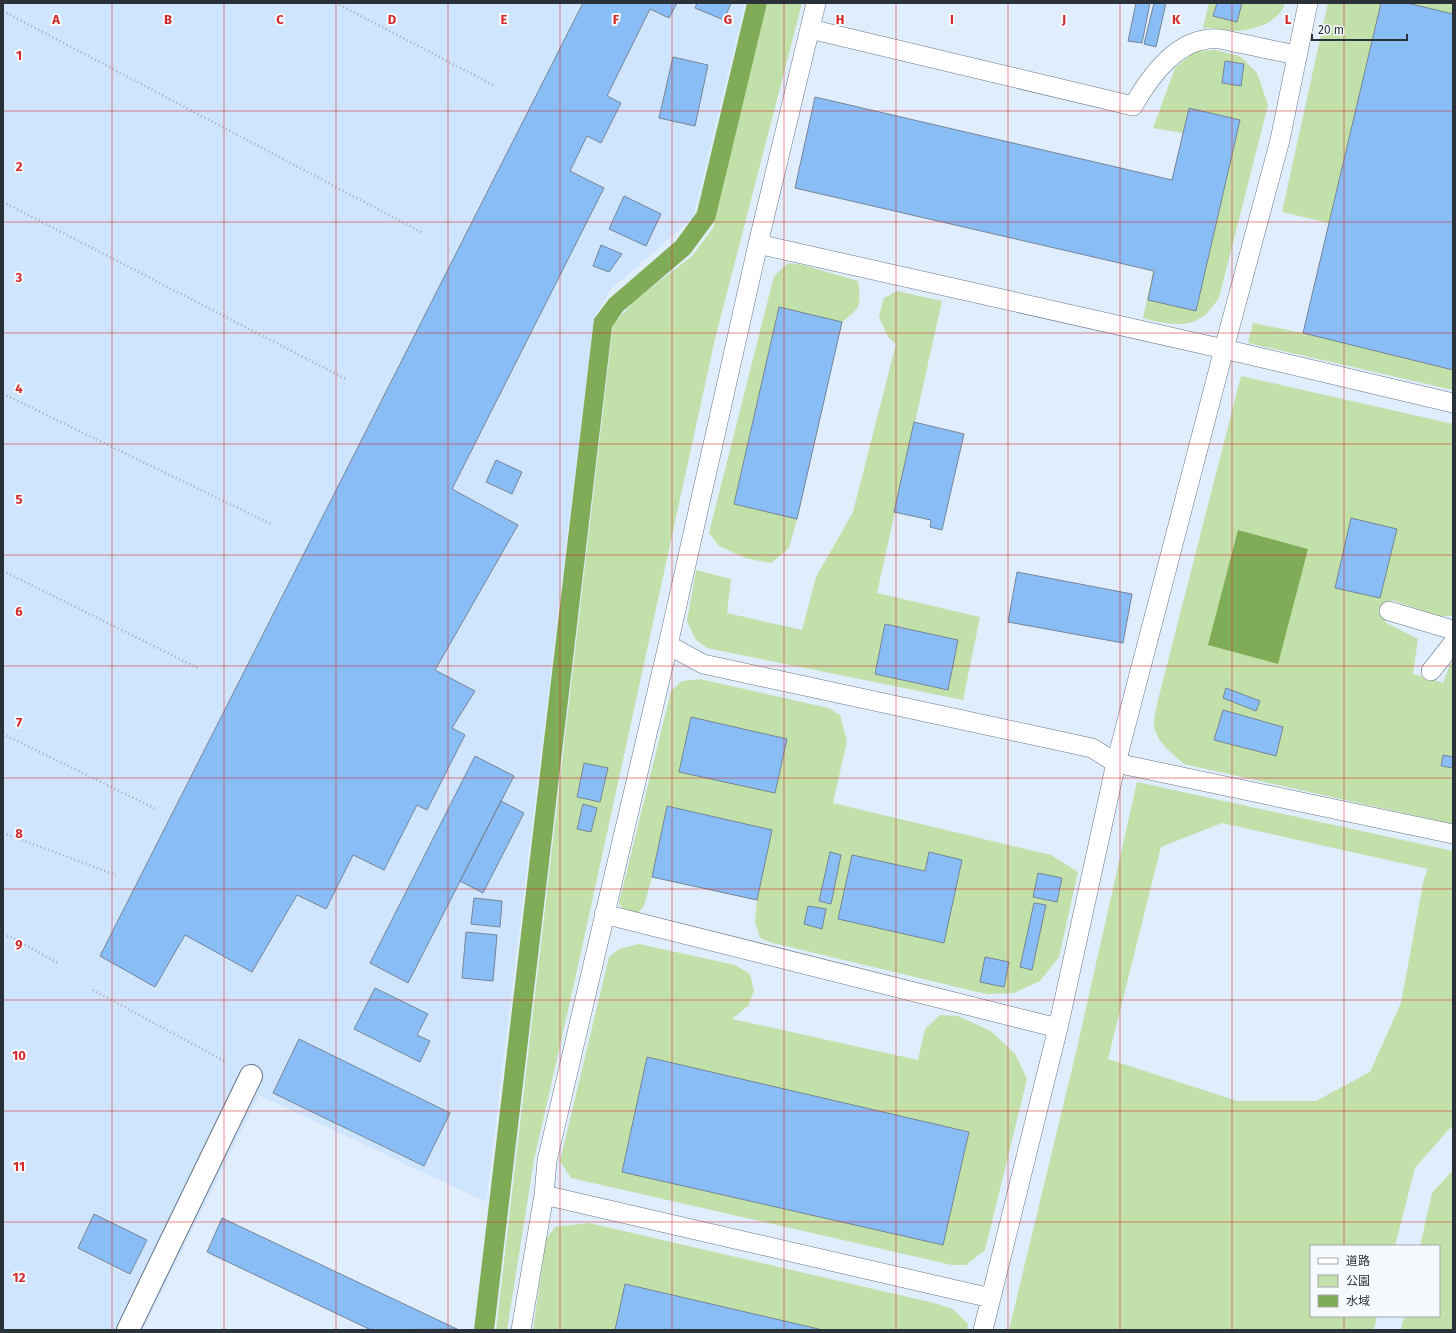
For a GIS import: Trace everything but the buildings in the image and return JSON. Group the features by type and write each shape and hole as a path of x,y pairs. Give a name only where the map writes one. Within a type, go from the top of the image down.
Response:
{"street":[{"path":"128,1330 251,1076"}],"lane":[{"path":"521,1330 544,1195 547,1160 668,645 758,244 816,3"},
{"path":"983,1330 1058,1028 1116,763 1280,140 1308,3"},
{"path":"810,29 1133,106 1143,88 1162,64 1181,49 1199,41 1219,39 1298,55"},
{"path":"758,244 1224,349 1453,403"},
{"path":"1389,611 1453,630"},
{"path":"1431,671 1453,643"},
{"path":"668,645 703,664 1092,748 1116,763 1453,834"},
{"path":"604,914 1058,1028"},
{"path":"544,1195 991,1298"}],"path":[{"path":"336,3 493,85"},
{"path":"3,11 423,233"},
{"path":"3,202 346,379"},
{"path":"3,394 274,526"},
{"path":"3,571 198,668"},
{"path":"3,734 156,809"},
{"path":"3,833 116,875"},
{"path":"3,935 13,938 58,963"},
{"path":"93,990 251,1076"}],"shaded area":[{"path":"3,3 745,3 693,218 611,289 594,318 486,1202 259,1095 143,1330 3,1330"}],"green space":[{"path":"764,3 802,3 715,339 534,1160 507,1330 496,1330 613,325 634,301 692,256 713,228"},
{"path":"1209,3 1285,3 1282,10 1271,21 1257,27 1234,31 1203,28"},
{"path":"1328,3 1453,3 1453,390 1248,343 1253,323 1303,333 1329,223 1282,212"},
{"path":"1215,50 1240,56 1257,73 1268,105 1219,298 1207,313 1196,321 1181,324 1158,322 1143,318 1183,133 1153,128 1175,68 1195,51"},
{"path":"788,263 803,265 858,281 860,300 857,308 842,322 789,548 771,563 745,558 719,546 709,533 774,276"},
{"path":"897,291 942,301 877,593 980,617 963,700 707,648 696,640 687,621 696,570 731,579 727,613 802,630 816,577 853,512 896,344 888,337 879,317 884,298"},
{"path":"1241,376 1453,424 1453,616 1438,616 1392,600 1385,622 1418,639 1413,674 1443,683 1450,664 1453,662 1453,824 1184,764 1166,748 1156,733 1154,719 1157,704"},
{"path":"700,679 828,708 840,715 847,741 833,803 1051,855 1078,872 1059,957 1040,981 1014,993 986,994 773,943 760,938 755,922 757,900 652,877 644,906 637,915 626,912 619,903 671,691 682,681"},
{"path":"1137,782 1453,851 1453,1126 1415,1168 1395,1245 1310,1245 1310,1317 1377,1317 1374,1330 1009,1330 1077,1048","holes":["1222,823 1428,869 1424,878 1401,1003 1370,1072 1316,1101 1237,1101 1108,1059 1161,847"]},
{"path":"639,944 735,965 750,974 754,991 748,1006 732,1019 918,1060 925,1029 940,1015 958,1016 991,1031 1015,1054 1027,1079 985,1250 966,1265 952,1265 571,1178 560,1161 609,957 619,949"},
{"path":"1453,1170 1453,1330 1401,1330 1404,1317 1440,1317 1440,1245 1420,1245 1432,1193"},
{"path":"589,1223 934,1303 953,1309 968,1324 967,1330 533,1330 546,1239 555,1227"}],"water":[{"path":"747,3 767,3 715,220 690,254 623,311 612,327 494,1330 474,1330 594,319 609,299 676,241 697,212"},
{"path":"1238,530 1308,549 1278,664 1208,645"}]}
